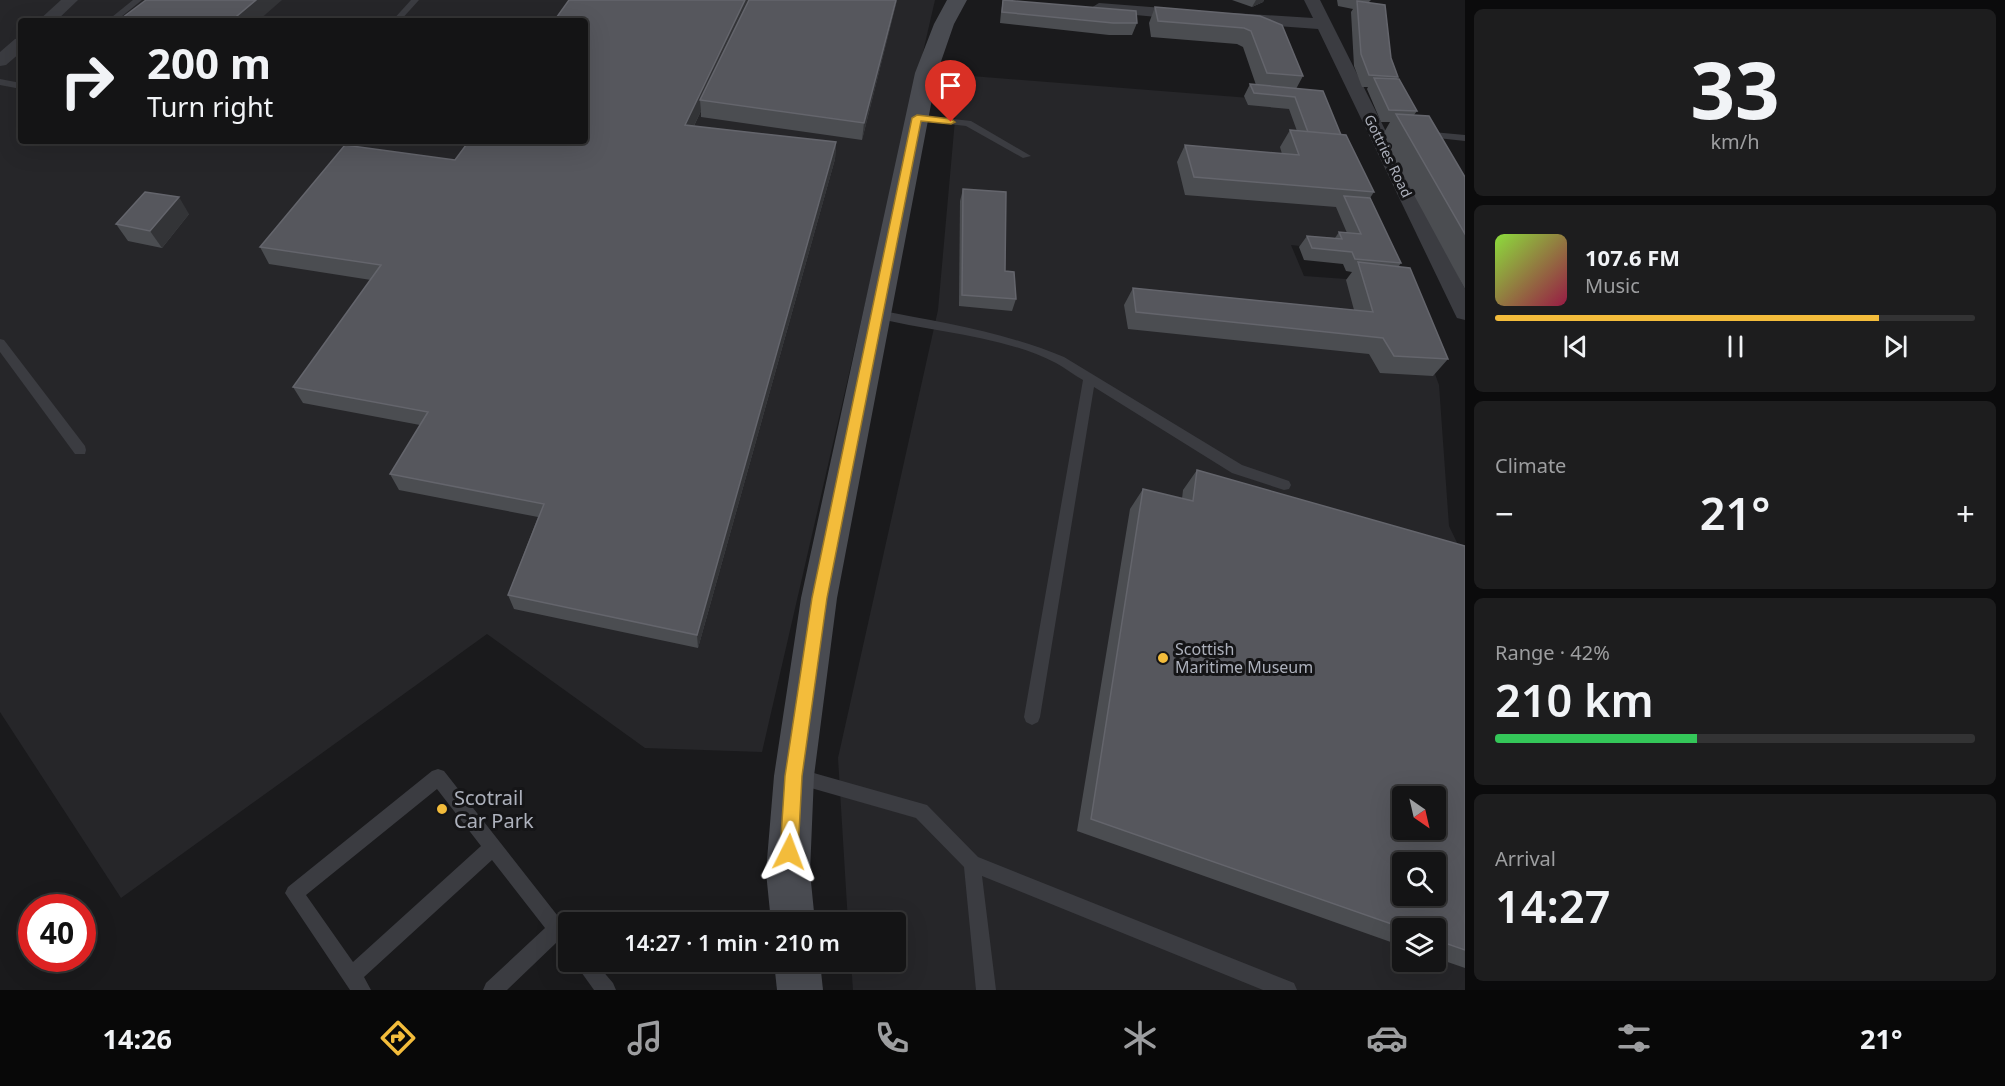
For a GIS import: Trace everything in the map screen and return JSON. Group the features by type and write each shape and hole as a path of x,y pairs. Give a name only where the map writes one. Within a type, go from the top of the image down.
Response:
{"street":[{"path":"49,18 70,0"},
{"path":"792,912 788,872 794,776 819,598 926,73 944,24 957,0"},
{"name":"Gottries Road","path":"1312,0 1381,130 1465,312"},
{"path":"1081,7 1323,24"},
{"path":"0,61 18,46"},
{"path":"798,972 800,990"}],"lane":[{"path":"115,18 138,0"},
{"path":"399,18 415,0"},
{"path":"0,82 18,85"},
{"path":"917,118 968,123 1026,156"},
{"path":"1409,132 1465,138"},
{"path":"877,314 976,333 1031,348 1060,360 1089,380 1237,469 1284,485"},
{"path":"0,343 80,450"},
{"path":"1032,717 1089,380"},
{"path":"794,776 921,811 972,863 1287,990"},
{"path":"492,848 356,983 294,893 438,777 558,930"},
{"path":"972,863 986,990"},
{"path":"493,990 558,940"},
{"path":"591,972 606,990"}],"shaded area":[{"path":"0,0 935,0 762,752 645,748 487,634 121,898 0,712"},
{"name":"Scottish Maritime Museum","path":"959,75 1324,104 1389,256 1291,245 1304,276 1402,283 1439,385 1449,526 1465,559 1465,990 853,990 852,972 906,972 906,912 847,912 838,758 938,310"}],"building":[{"path":"146,0 256,0 235,18 122,18"},
{"path":"569,0 745,0 685,125 836,142 697,635 508,595 544,504 390,474 428,412 293,387 381,265 260,247 345,145 455,160 467,144 588,144 588,18 556,18"},
{"path":"749,0 896,0 864,123 700,100"},
{"path":"1003,0 1136,11 1137,23 1113,23 1002,12"},
{"path":"1357,1 1385,5 1391,58 1398,77 1369,75 1361,54"},
{"path":"1155,7 1260,16 1282,25 1303,76 1267,73 1251,31 1244,28 1158,21"},
{"path":"1374,78 1399,79 1417,111 1389,110"},
{"path":"1250,84 1323,91 1341,135 1308,132 1295,97 1254,93"},
{"path":"1396,114 1429,116 1465,177 1465,234"},
{"path":"1290,130 1346,135 1374,192 1194,177 1185,145 1299,155"},
{"path":"963,189 1006,192 1005,271 1014,272 1016,299 962,295"},
{"path":"145,192 179,197 150,231 116,224"},
{"path":"1344,196 1370,198 1401,263 1355,259 1352,252 1312,248 1307,236 1342,239 1339,232 1361,234"},
{"path":"1358,262 1410,268 1448,359 1394,356 1383,338 1136,312 1133,288 1373,312"},
{"path":"1197,470 1465,546 1465,950 1446,943 1446,918 1392,918 1392,924 1091,819 1143,489 1193,501"}],"place":[{"name":"Scottish Maritime Museum","path":"1163,658"},
{"name":"Scotrail Car Park","path":"442,809"}],"route":[{"path":"789,852 794,776 819,598 917,118 951,122"}]}
